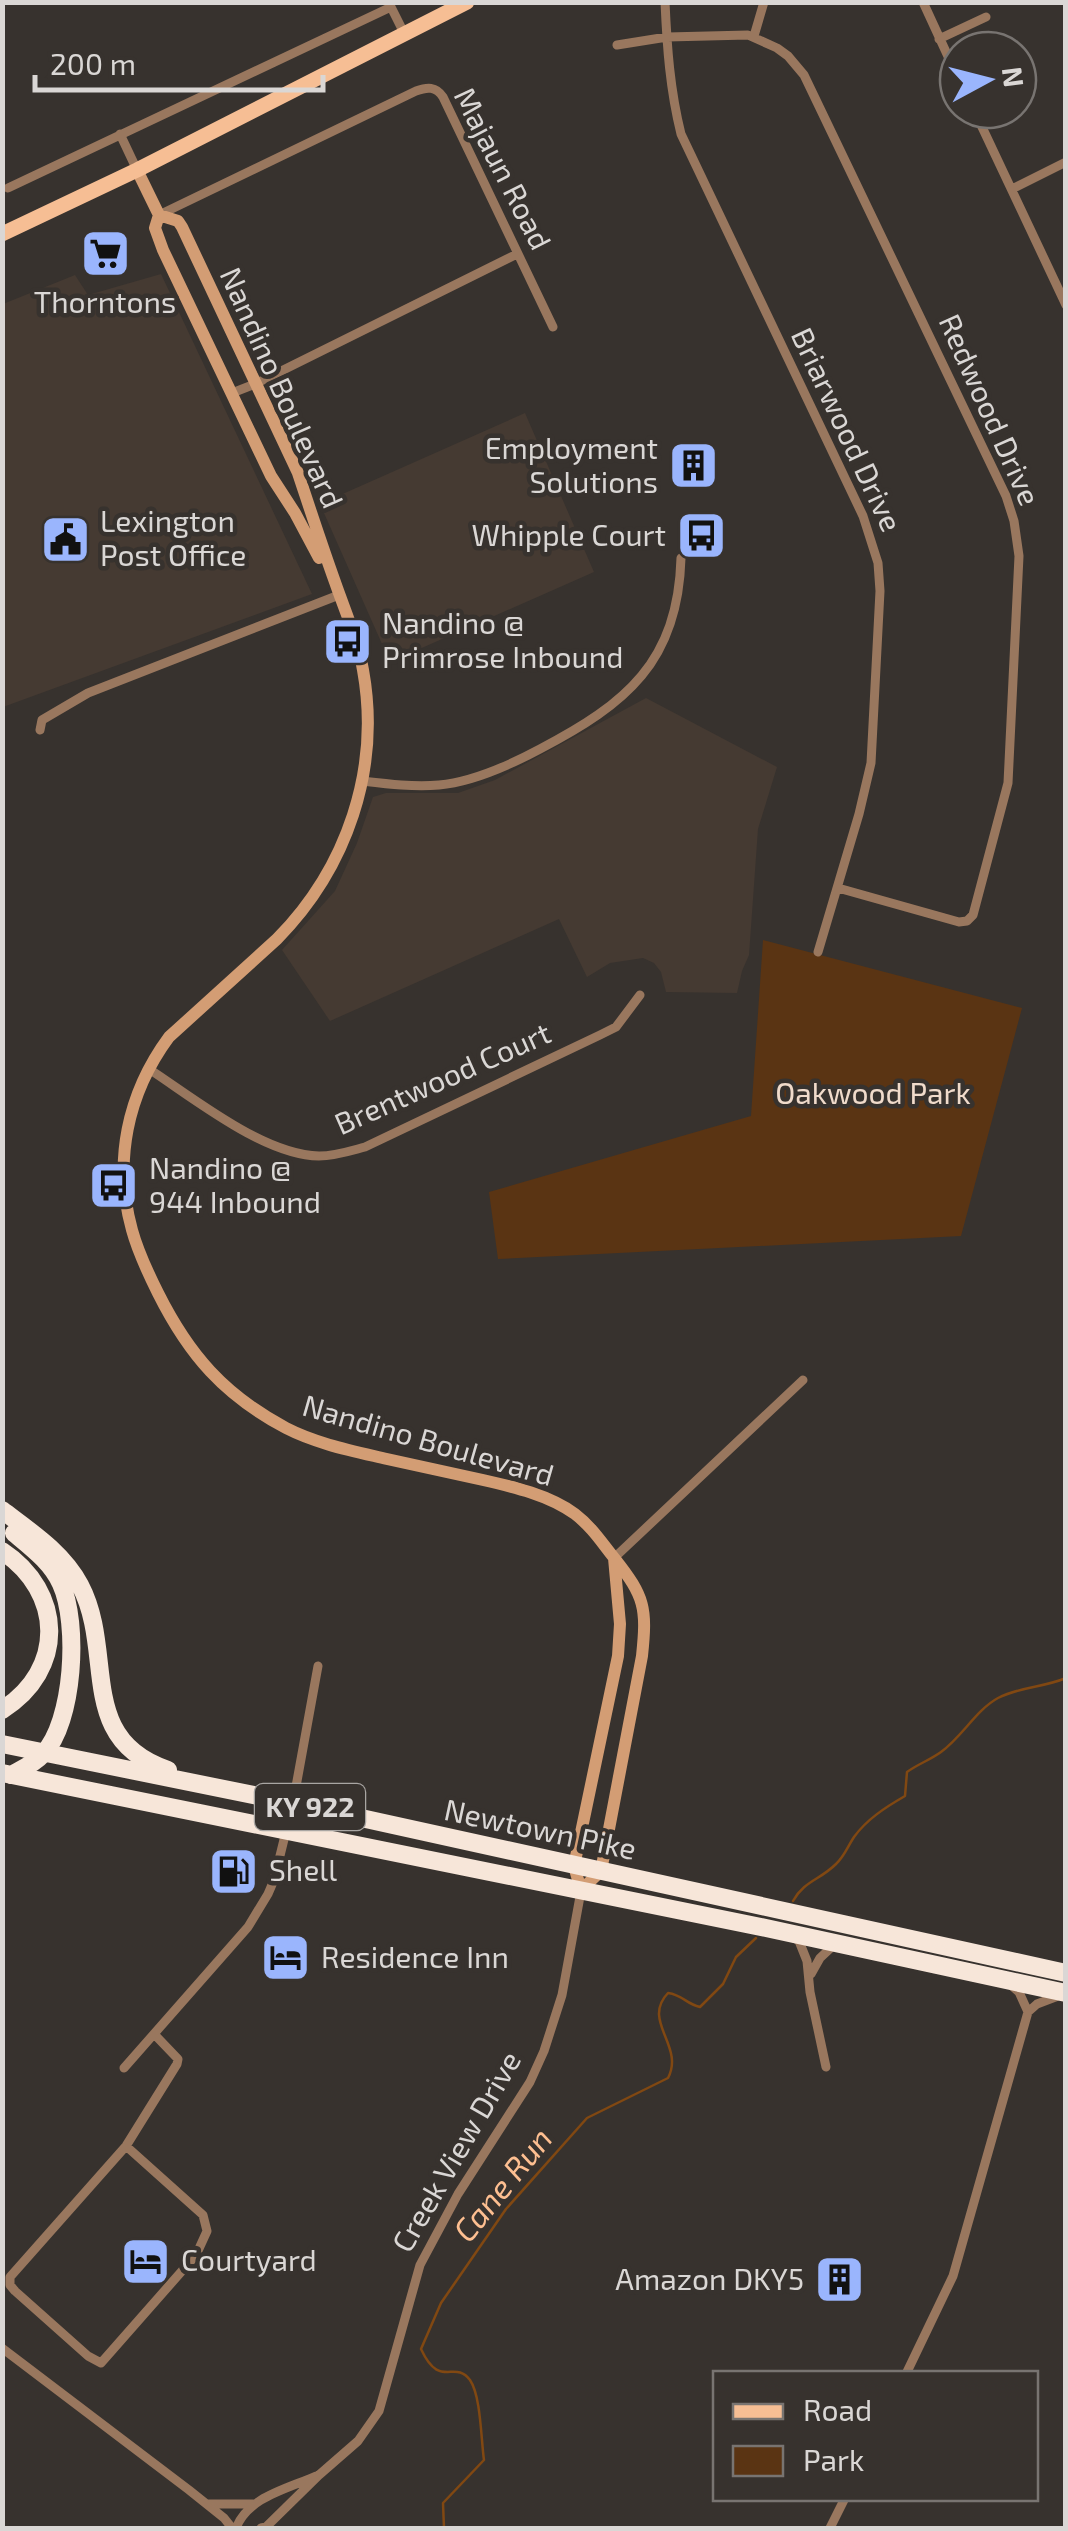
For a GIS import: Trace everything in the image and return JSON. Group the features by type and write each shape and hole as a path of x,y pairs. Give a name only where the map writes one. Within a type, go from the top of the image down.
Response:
{"highway":[{"path":"2,1510 56,1553 80,1586 110,1721 120,1741 154,1765 240,1793"},
{"path":"2,1523 48,1564 60,1581 68,1600 71,1624 67,1699 55,1738 26,1768 7,1774"},
{"path":"2,1551 36,1583 50,1626 40,1672 20,1698 2,1710"},
{"name":"Newtown Pike","path":"2,1744 293,1803 1066,1973"},
{"name":"Newtown Pike","path":"7,1774 787,1932 1066,1994"}],"main road":[{"path":"2,234 138,170 467,2"}],"street":[{"path":"617,45 667,37 754,36 764,2"},
{"path":"922,2 938,37"},
{"name":"Briarwood Drive","path":"665,3 673,101 690,158 862,516 878,563 871,763 818,952"},
{"path":"8,188 391,7 404,34"},
{"path":"958,30 986,17"},
{"name":"Redwood Drive","path":"754,36 788,56 804,75 1006,496 1019,556 1008,783 973,915 959,922 838,888"},
{"name":"Majaun Road","path":"160,215 416,91 436,89 444,96 554,327"},
{"path":"984,130 1066,305"},
{"path":"120,134 138,170"},
{"path":"1012,188 1066,162"},
{"name":"Nandino Boulevard","path":"138,170 160,215 178,221 182,227 298,473 313,537"},
{"name":"Nandino Boulevard","path":"160,215 155,228 158,238 271,476 313,537 340,596 356,638 366,686 368,728 362,781 345,840 322,883 277,939 168,1037 148,1069 137,1092 125,1139 126,1208 146,1269 174,1324 204,1366 241,1399 287,1428 322,1442 548,1499 592,1528 624,1569 639,1592 644,1635 601,1871"},
{"path":"232,393 517,254"},
{"path":"362,781 424,785 468,780 528,756 606,711 642,677 666,636 676,609 681,558"},
{"path":"40,730 42,720 88,692 340,596"},
{"name":"Brentwood Court","path":"148,1069 267,1143 300,1153 340,1154 383,1139 600,1035 616,1026 640,996"},
{"path":"601,1871 581,1890 574,1866 618,1656 620,1624 614,1558 803,1380"},
{"path":"124,2068 260,1910 274,1880 293,1803 318,1666"},
{"name":"Creek View Drive","path":"264,2528 358,2441 379,2411 420,2265 458,2194 530,2082 553,2024 581,1890"},
{"path":"787,1932 799,1941 807,1961 826,2066"},
{"path":"810,1976 820,1958 836,1943"},
{"path":"998,1978 1019,1992 1028,2012"},
{"path":"907,2371 953,2276 1028,2012 1053,1996 1066,1994"},
{"path":"126,2146 203,2215 207,2232 196,2255 100,2363 14,2292 10,2278 126,2146 177,2064 178,2059 154,2034"},
{"path":"2,2348 208,2504 234,2528 253,2504"},
{"name":"Creek View Drive","path":"208,2504 253,2504 318,2475"},
{"path":"830,2528 844,2501"}],"shaded area":[{"path":"161,274 312,594 3,707 3,304 75,275 88,295"},
{"path":"525,413 594,572 390,662 320,504"},
{"path":"646,698 777,767 758,829 749,955 737,993 666,992 661,972 643,958 610,963 587,977 559,919 330,1021 282,950 335,891 373,797 386,793 458,793 495,780"}],"green space":[{"name":"Oakwood Park","path":"763,940 1022,1008 961,1236 498,1259 489,1192 751,1116"}],"waterway":[{"name":"Cane Run","path":"793,1901 802,1889 839,1861 865,1825 905,1796 907,1772 949,1746 990,1703 1015,1691 1066,1678"},
{"name":"Cane Run","path":"444,2528 443,2503 484,2460 474,2387 464,2374 434,2368 421,2349 441,2303 506,2209 587,2118 668,2078 671,2055 659,2014 668,1993 700,2007 723,1984 736,1957 756,1938"}],"place":[{"name":"Thorntons","path":"105,254"},
{"name":"Employment Solutions","path":"693,466"},
{"name":"Whipple Court","path":"701,536"},
{"name":"Lexington Post Office","path":"65,539"},
{"name":"Nandino @ Primrose Inbound","path":"347,641"},
{"name":"Nandino @ 944 Inbound","path":"114,1186"},
{"name":"Shell","path":"234,1871"},
{"name":"Residence Inn","path":"286,1958"},
{"name":"Courtyard","path":"146,2261"},
{"name":"Amazon DKY5","path":"839,2280"}]}
